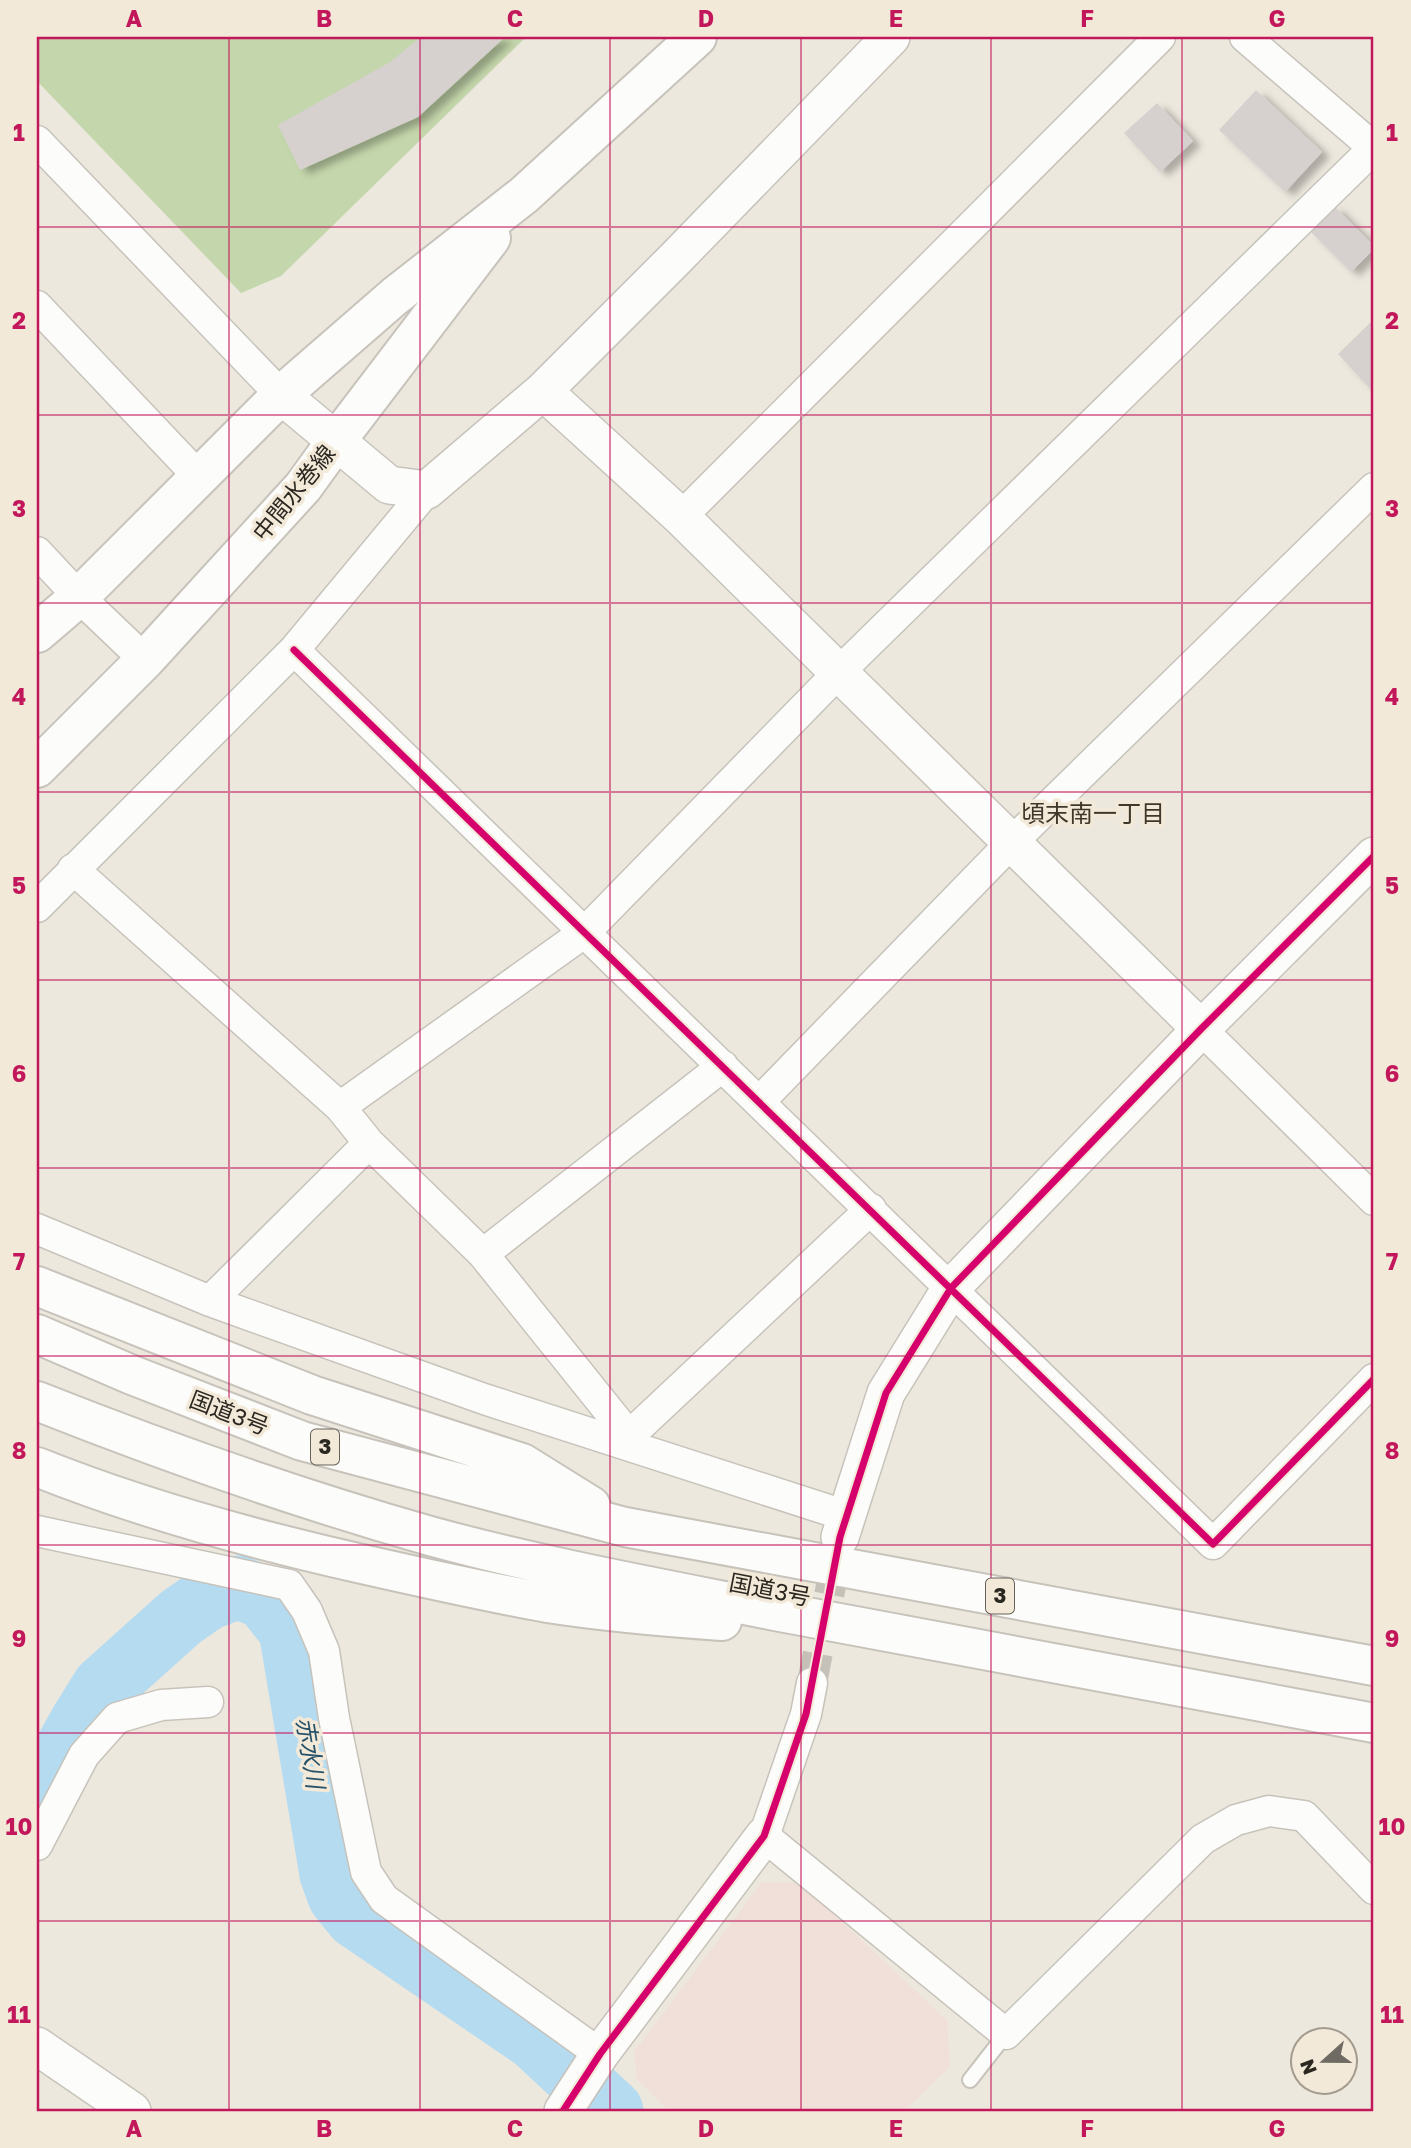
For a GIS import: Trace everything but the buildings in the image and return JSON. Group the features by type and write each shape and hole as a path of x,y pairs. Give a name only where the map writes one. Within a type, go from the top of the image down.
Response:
{"main road":[{"name":"中間水巻線","path":"37,634 79,597 281,395 395,296 524,195 697,37"},
{"name":"中間水巻線","path":"37,768 145,660 303,487 524,195"},
{"path":"37,1286 312,1395 522,1463 625,1527"},
{"name":"国道3号","path":"37,1334 132,1375 302,1441 625,1527 1374,1666"},
{"name":"国道3号","path":"37,1401 159,1449 289,1494 431,1536 573,1571 881,1632 1374,1723"},
{"path":"37,1467 103,1493 271,1543 550,1603 656,1616 881,1632"}],"street":[{"path":"37,907 294,650 427,490 543,391 891,37"},
{"path":"681,517 1160,37"},
{"path":"340,1107 585,932 839,672 1374,148 1245,37"},
{"path":"37,141 281,395 389,485 427,490"},
{"path":"37,306 198,476"},
{"path":"543,391 681,517 1374,1199"},
{"path":"760,1101 1011,843 1374,488"},
{"path":"37,552 79,597 145,660"},
{"path":"294,650 1213,1544 1374,1379"},
{"path":"37,1229 210,1301 844,1527 886,1393 951,1288 1201,1029 1374,856"},
{"path":"73,869 340,1107 369,1143 483,1254 629,1437 871,1209"},
{"path":"483,1254 723,1066"},
{"path":"210,1301 369,1143"},
{"path":"37,1531 289,1585 307,1611 324,1651 334,1718 366,1872 384,1899 600,2054"},
{"path":"563,2111 600,2054 764,1836 806,1714 812,1683"},
{"path":"37,1845 84,1755 117,1718 161,1705 208,1702"},
{"path":"764,1836 1006,2034 1203,1839 1236,1820 1269,1811 1304,1816 1374,1889"},
{"path":"37,2046 132,2111"}],"lane":[{"path":"970,2080 1006,2034"}],"shaded area":[{"path":"762,1882 800,1883 947,2020 950,2067 904,2111 669,2111 637,2079 634,2052"}],"green space":[{"path":"37,37 526,37 281,276 241,293 37,81"}],"waterway":[{"name":"赤水川","path":"37,1801 103,1687 181,1617 207,1599 238,1587 265,1598 290,1630 331,1874 339,1896 356,1917 535,2039 612,2111"}],"tunnel":[{"path":"812,1683 839,1545"}],"cycle path":[{"path":"294,650 1213,1544 1374,1379"},
{"path":"563,2111 600,2054 764,1836 806,1714 840,1537 886,1393 951,1288 1201,1029 1374,856"}],"district":[{"name":"頃末南一丁目","path":"1093,814"}]}
